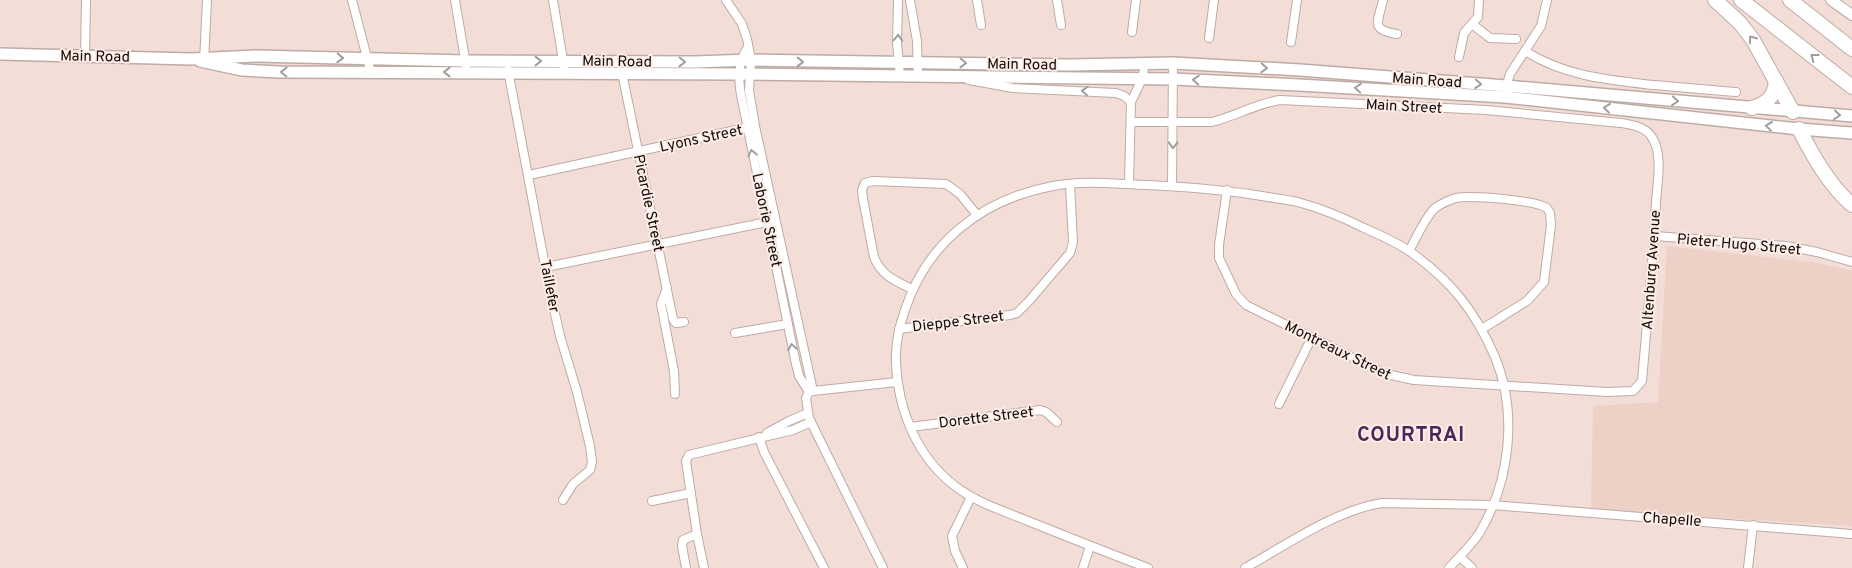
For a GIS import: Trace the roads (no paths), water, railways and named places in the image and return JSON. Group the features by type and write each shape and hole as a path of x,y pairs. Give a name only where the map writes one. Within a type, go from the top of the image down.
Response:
{"highway":[{"path":"1715,0 1740,23 1753,40 1793,112"},
{"path":"1740,0 1852,87"},
{"path":"1790,0 1852,49"},
{"path":"1752,108 1769,101 1775,91 1776,82"},
{"path":"1799,130 1830,180 1852,205"}],"main road":[{"name":"Main Road","path":"0,54 204,60 256,56 368,59 466,66 509,73 1173,79 1505,92 1852,116"},
{"name":"Main Road","path":"204,60 242,70 371,73 507,61 695,62 746,60 1071,65 1173,64 1300,70 1505,92 1799,130 1852,133"},
{"path":"1793,112 1799,130"}],"street":[{"path":"85,56 86,0"},
{"path":"204,60 207,0"},
{"path":"352,0 371,73"},
{"path":"455,0 466,66"},
{"path":"553,0 566,73"},
{"path":"726,0 746,33 748,47 746,60"},
{"path":"898,0 898,62 900,76"},
{"path":"910,0 917,41 918,76"},
{"path":"977,0 981,26"},
{"path":"1057,0 1062,25"},
{"path":"1132,32 1136,0"},
{"path":"1209,38 1214,0"},
{"path":"1291,42 1297,0"},
{"path":"1383,0 1378,20 1379,28 1385,32 1397,34"},
{"path":"1459,57 1465,30 1478,17 1479,0"},
{"path":"1505,92 1510,74 1541,26 1547,0"},
{"path":"1832,0 1852,15"},
{"path":"1472,24 1490,38 1516,40"},
{"path":"1525,50 1542,61 1572,73 1619,81 1736,92"},
{"name":"Laborie Street","path":"746,60 745,74 749,92 751,127 796,315 811,391 806,398 808,413 883,568"},
{"name":"Taillefer","path":"507,61 560,336 577,392 592,457 590,470 574,484 563,500"},
{"path":"1128,184 1131,102 1142,79 1145,64"},
{"path":"1172,186 1173,64"},
{"name":"Picardie Street","path":"622,74 674,321 677,323 684,322"},
{"name":"Main Road","path":"952,76 1013,88 1116,93 1124,96 1131,102"},
{"name":"Main Street","path":"1131,122 1212,122 1254,106 1280,100 1486,110 1634,126 1646,130 1651,135 1657,149 1658,159"},
{"name":"Lyons Street","path":"529,174 751,127"},
{"name":"Altenburg Avenue","path":"1642,381 1655,236 1658,159"},
{"path":"912,289 888,277 877,265 863,199 862,190 865,183 873,181 946,184 960,194 977,215"},
{"path":"1148,568 971,497 957,487 929,461 910,427 897,382 896,352 899,329 912,289 924,267 937,250 977,215 1005,201 1034,191 1070,184 1128,184 1226,190 1299,202 1342,218 1386,238 1409,251 1438,273 1470,309 1482,329 1497,362 1504,387 1508,429 1503,482 1479,533 1449,568"},
{"name":"Dieppe Street","path":"899,329 1010,315 1022,309 1064,262 1072,248 1070,184"},
{"name":"Montreaux Street","path":"1226,190 1219,258 1221,267 1236,294 1246,305 1393,377 1504,387 1626,392 1636,389 1642,381"},
{"path":"1409,251 1434,210 1449,200 1457,198 1498,199 1534,203 1547,208 1550,213 1551,225 1544,282 1527,301 1482,329"},
{"path":"546,267 772,221"},
{"name":"Laborie Street","path":"772,221 797,372 811,391"},
{"name":"Pieter Hugo Street","path":"1655,236 1786,246 1852,262"},
{"path":"667,288 661,304 674,371 675,394"},
{"path":"735,333 787,320 796,315"},
{"path":"1280,404 1312,337"},
{"path":"811,391 897,382"},
{"name":"Dorette Street","path":"910,427 1040,410 1046,412 1057,422"},
{"path":"759,437 808,413"},
{"path":"704,568 686,461 689,455 793,430 811,422"},
{"path":"759,437 764,452 824,568"},
{"path":"652,501 691,493"},
{"path":"963,568 955,551 952,536 971,497"},
{"name":"Chapelle","path":"1245,568 1340,515 1364,506 1382,503 1492,505 1852,534"},
{"path":"1748,568 1753,525"},
{"path":"686,568 682,546 683,540 697,534"},
{"path":"1083,568 1090,546"},
{"path":"1460,557 1472,568"}],"district":[{"name":"COURTRAI","path":"1411,434"}]}
